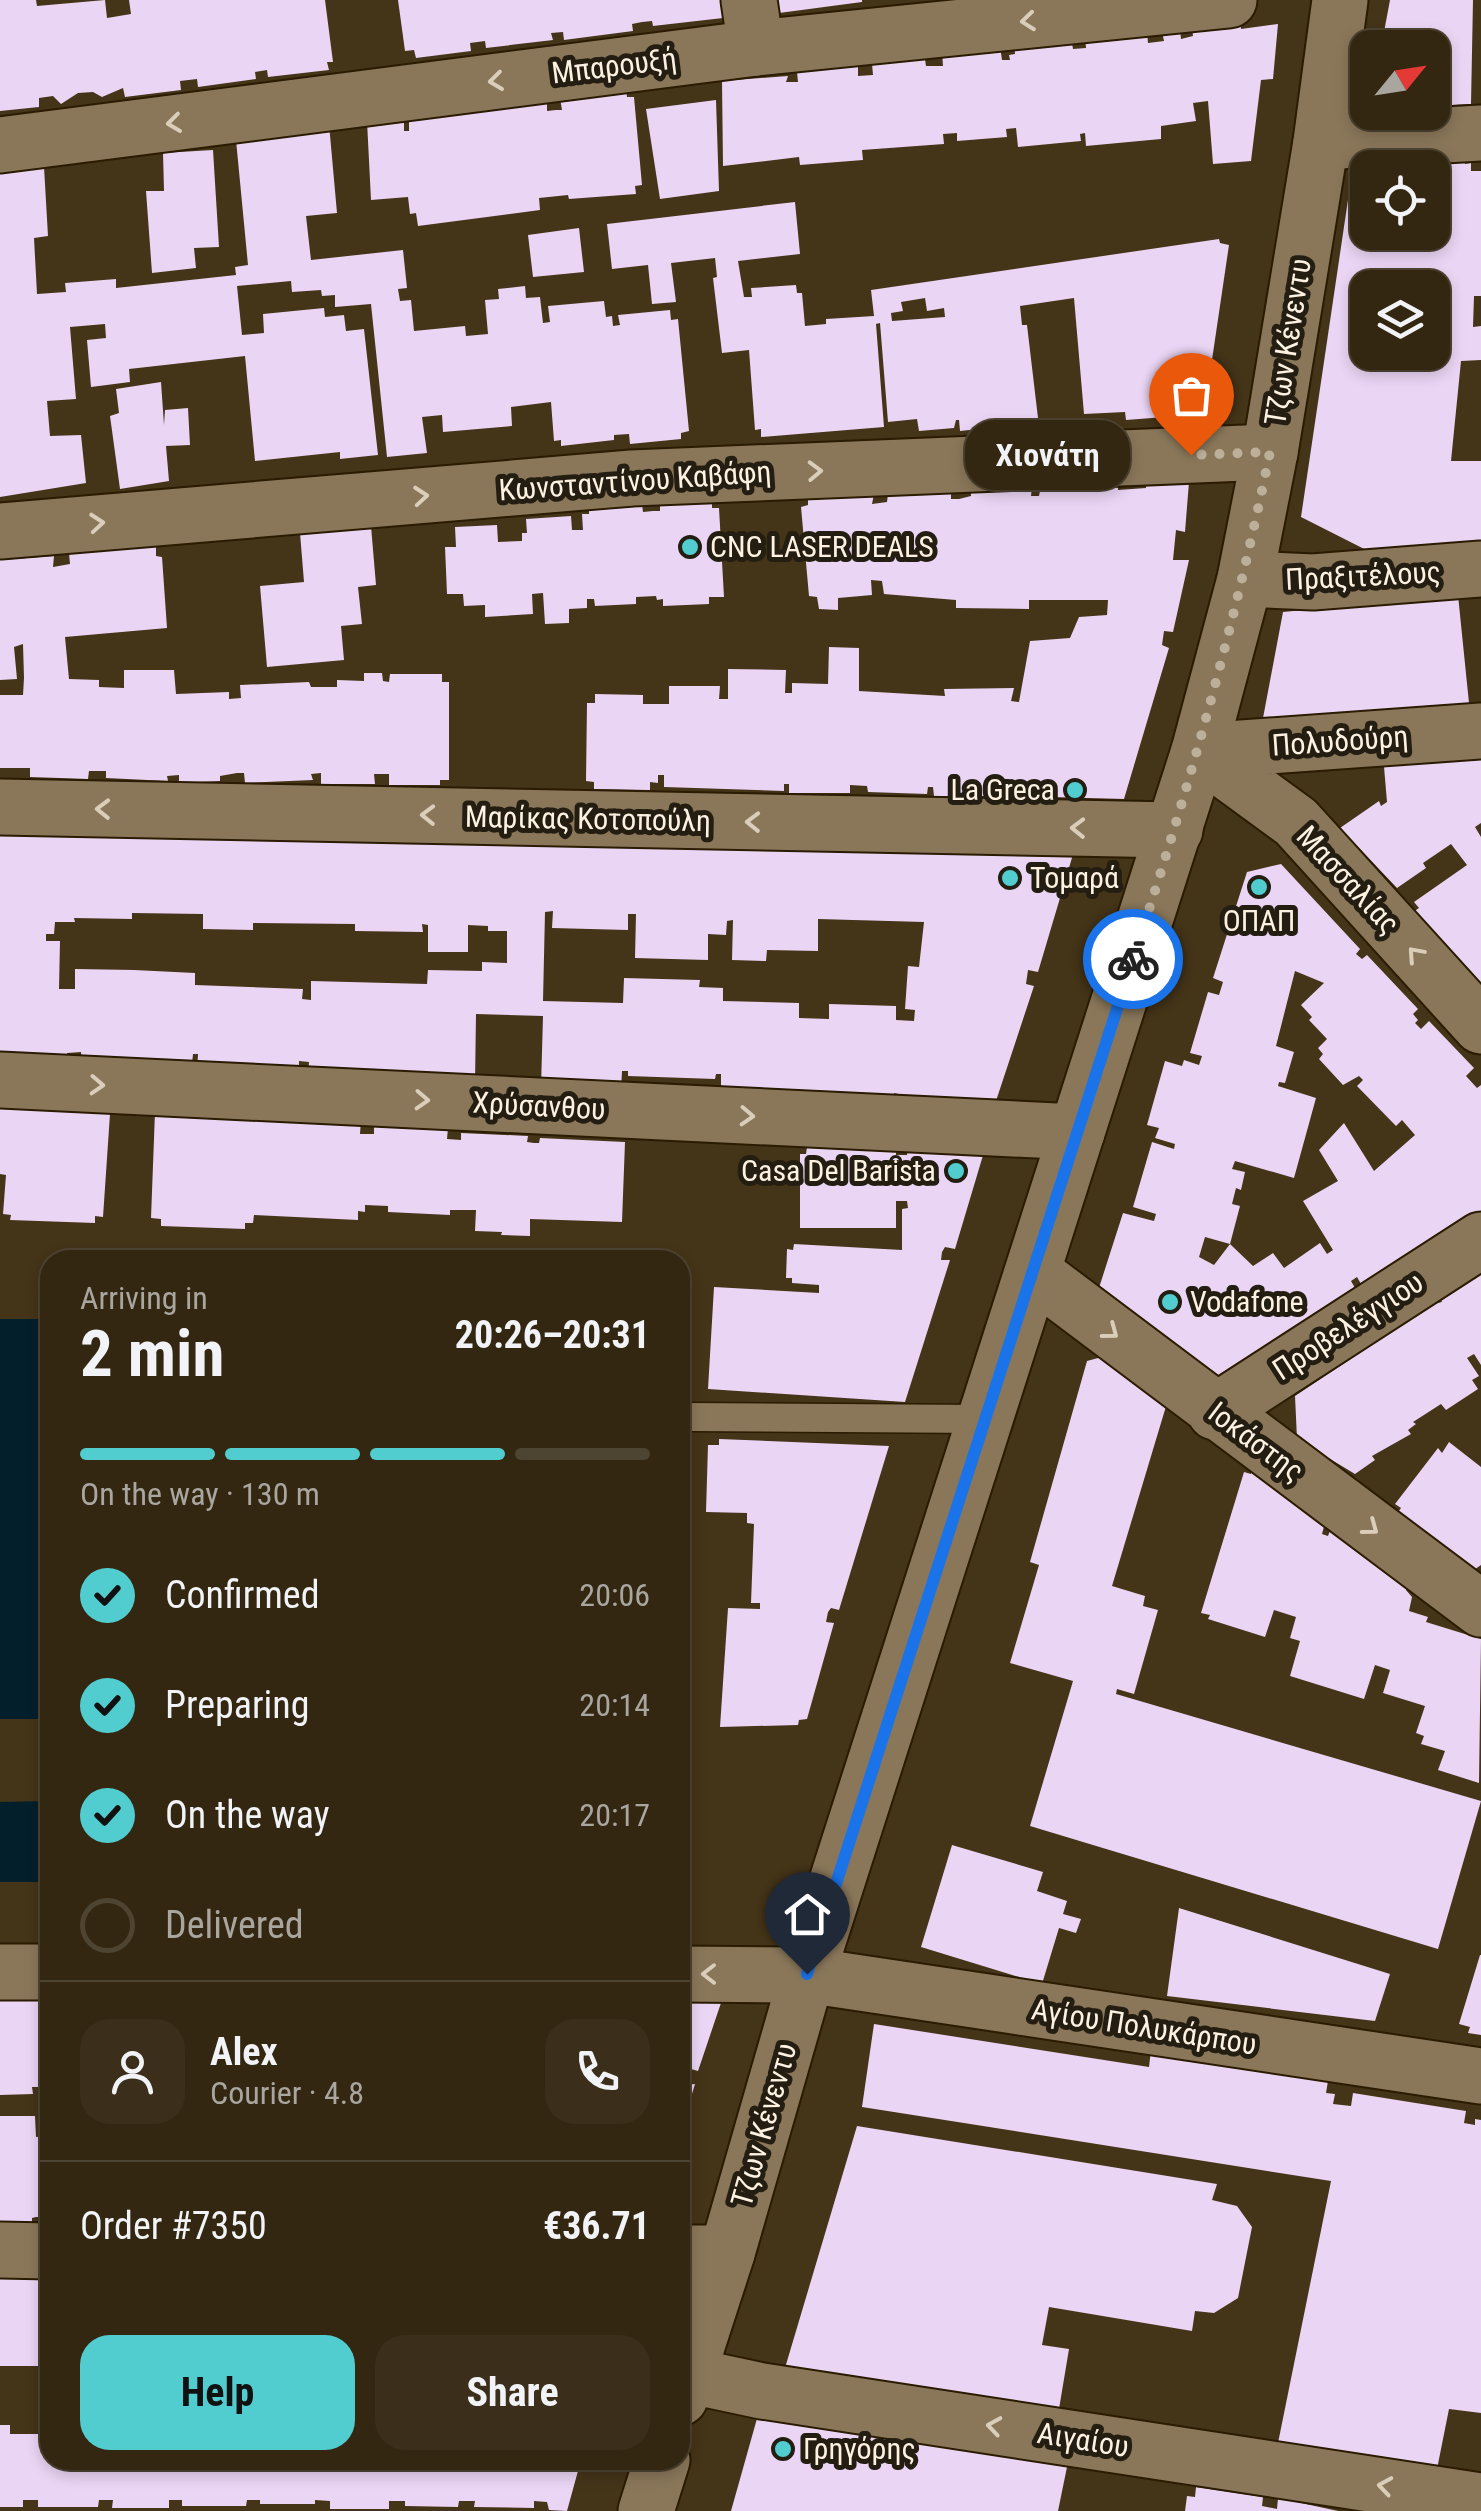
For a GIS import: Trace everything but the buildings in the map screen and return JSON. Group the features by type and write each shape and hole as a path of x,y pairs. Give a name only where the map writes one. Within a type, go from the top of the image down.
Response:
{"street":[{"name":"Μπαρουξή","path":"0,145 753,24 1229,0"},
{"name":"Τζων Κένεντυ","path":"690,2339 703,2253 807,1974 1199,750 1244,579 1270,452 1340,0"},
{"path":"1321,142 1481,133"},
{"name":"Κωνσταντίνου Καβάφη","path":"0,531 632,478 1270,452"},
{"name":"Πραξιτέλους","path":"1244,579 1314,582 1481,569"},
{"name":"Πολυδούρη","path":"1199,750 1481,731"},
{"name":"Μασσαλίας","path":"1199,750 1296,822 1481,1026"},
{"name":"Μαρίκας Κοτοπούλη","path":"0,807 1175,830"},
{"name":"Χρύσανθου","path":"0,1080 1077,1132"},
{"name":"Προβελέγγιου","path":"1215,1412 1481,1240"},
{"name":"Ιοκάστης","path":"1034,1273 1215,1412 1478,1603"},
{"path":"0,1972 40,1972"},
{"name":"Αγίου Πολυκάρπου","path":"690,1974 807,1974 1481,2076"},
{"path":"0,2250 40,2250"},
{"name":"Αιγαίου","path":"690,2386 762,2390 1481,2501"},
{"path":"646,2511 659,2470"}],"lane":[{"path":"690,1417 985,1419"}],"water":[{"path":"0,1319 40,1319 40,1719 0,1719"},
{"path":"40,1801 40,1882 0,1882 0,1802"}],"way so far":[{"path":"1133,959 1199,750 1244,579 1270,452 1191,455"}],"place":[{"name":"Χιονάτη","path":"1191,455"},
{"name":"CNC LASER DEALS","path":"690,547"},
{"name":"La Greca","path":"1075,790"},
{"name":"Τομαρά","path":"1010,878"},
{"name":"ΟΠΑΠ","path":"1259,887"},
{"name":"Casa Del Barista","path":"956,1171"},
{"name":"Vodafone","path":"1170,1302"},
{"name":"Γρηγόρης","path":"783,2449"}],"route":[{"path":"807,1974 1133,959"}]}
